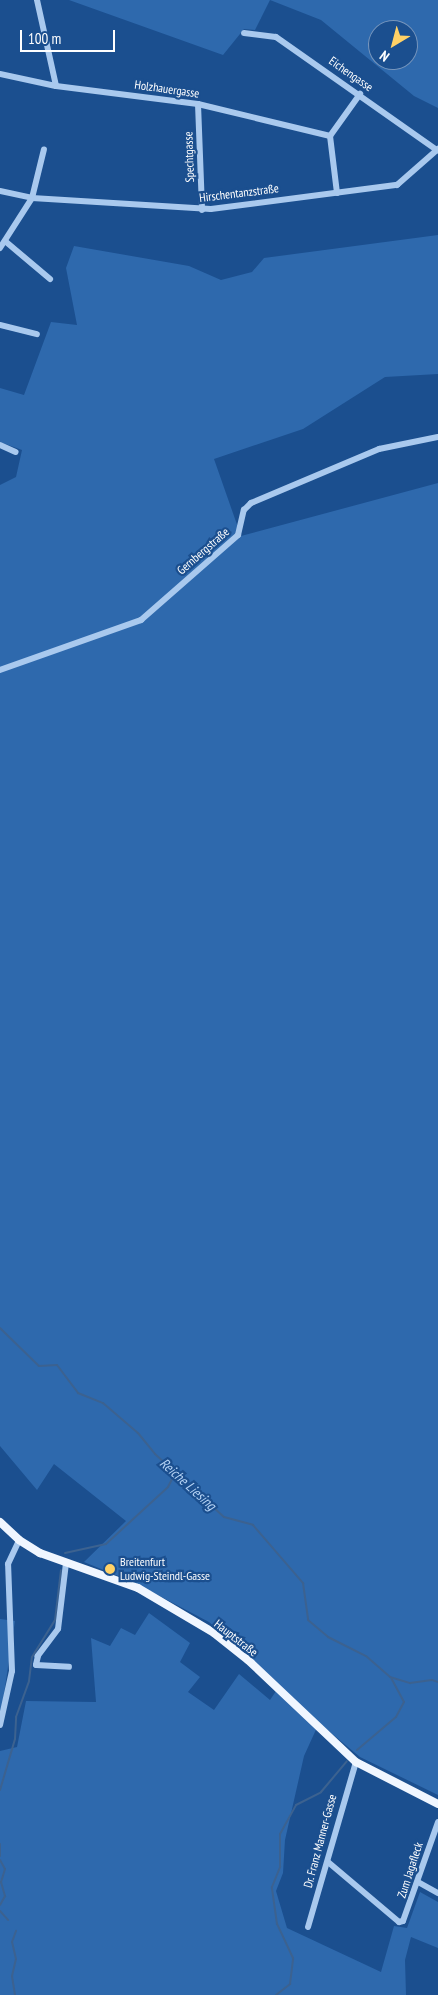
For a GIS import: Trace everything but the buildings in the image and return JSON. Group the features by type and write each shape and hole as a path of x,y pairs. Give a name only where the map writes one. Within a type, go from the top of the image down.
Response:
{"main road":[{"name":"Hauptstraße","path":"0,1522 20,1540 40,1553 138,1588 214,1633 248,1660 356,1762 438,1804"}],"street":[{"path":"37,0 56,86"},
{"name":"Eichengasse","path":"244,33 276,37 438,150"},
{"name":"Holzhauergasse","path":"0,74 56,86 198,104 330,136"},
{"path":"337,193 330,136 360,94"},
{"name":"Spechtgasse","path":"198,104 202,210"},
{"path":"0,248 32,198 44,149"},
{"name":"Hirschentanzstraße","path":"0,191 32,198 202,210 397,184 438,150"},
{"path":"5,241 50,279"},
{"path":"0,325 37,334"},
{"name":"Gernbergstraße","path":"0,670 126,627 148,616 238,535 244,510 251,503 379,449 438,437"},
{"path":"0,445 16,452"},
{"path":"0,1726 12,1671 8,1564 20,1540"},
{"path":"66,1562 58,1629 38,1656 36,1666 69,1667"},
{"name":"Dr. Franz Manner-Gasse","path":"308,1927 356,1762"},
{"name":"Zum Jagafleck","path":"328,1862 399,1922 406,1917 438,1822"},
{"path":"418,1882 438,1893"}],"shaded area":[{"path":"69,0 270,0 255,30 244,29 223,55"},
{"path":"270,0 438,0 438,108 414,96 382,70 418,70 418,20 368,20 368,58 321,20"},
{"path":"438,235 438,374 385,377 303,429 214,459 241,536 438,483 438,1795 360,1757 319,1723 304,1756 285,1840 283,1873 276,1891 287,1928 381,1972 394,1926 407,1928 420,1892 438,1902 438,1948 411,1937 405,1960 406,1995 0,1995 0,1751 17,1747 26,1701 96,1702 91,1638 110,1646 121,1628 135,1635 149,1613 190,1643 180,1662 200,1677 188,1692 214,1710 239,1674 270,1700 280,1685 209,1622 133,1582 84,1562 126,1521 54,1464 37,1490 0,1446 0,485 16,477 22,450 0,442 0,388 24,395 51,322 77,325 66,268 74,246 189,266 221,280 252,272 264,258"},
{"path":"0,1619 15,1621 0,1720"}],"waterway":[{"name":"Reiche Liesing","path":"0,1328 39,1366 57,1365 78,1393 103,1403 138,1433 155,1454 224,1517 253,1525 303,1583 308,1620 328,1637 366,1656 390,1677 410,1683 432,1680 438,1682"},
{"path":"65,1553 106,1544 168,1487 175,1473"},
{"path":"0,1790 15,1739 16,1717 29,1681 32,1657 55,1620 61,1570"},
{"path":"357,1750 396,1717 404,1702 391,1678"},
{"path":"276,1995 290,1984 293,1958 277,1924 272,1887 280,1867 280,1834 296,1805 321,1792 347,1761"},
{"path":"0,1844 0,1856"},
{"path":"0,1860 5,1869 1,1882 5,1896 0,1905"},
{"path":"0,1911 8,1920"},
{"path":"15,1995 12,1976 16,1959 12,1942 16,1931"}],"place":[{"name":"Breitenfurt Ludwig-Steindl-Gasse","path":"110,1569"}]}
